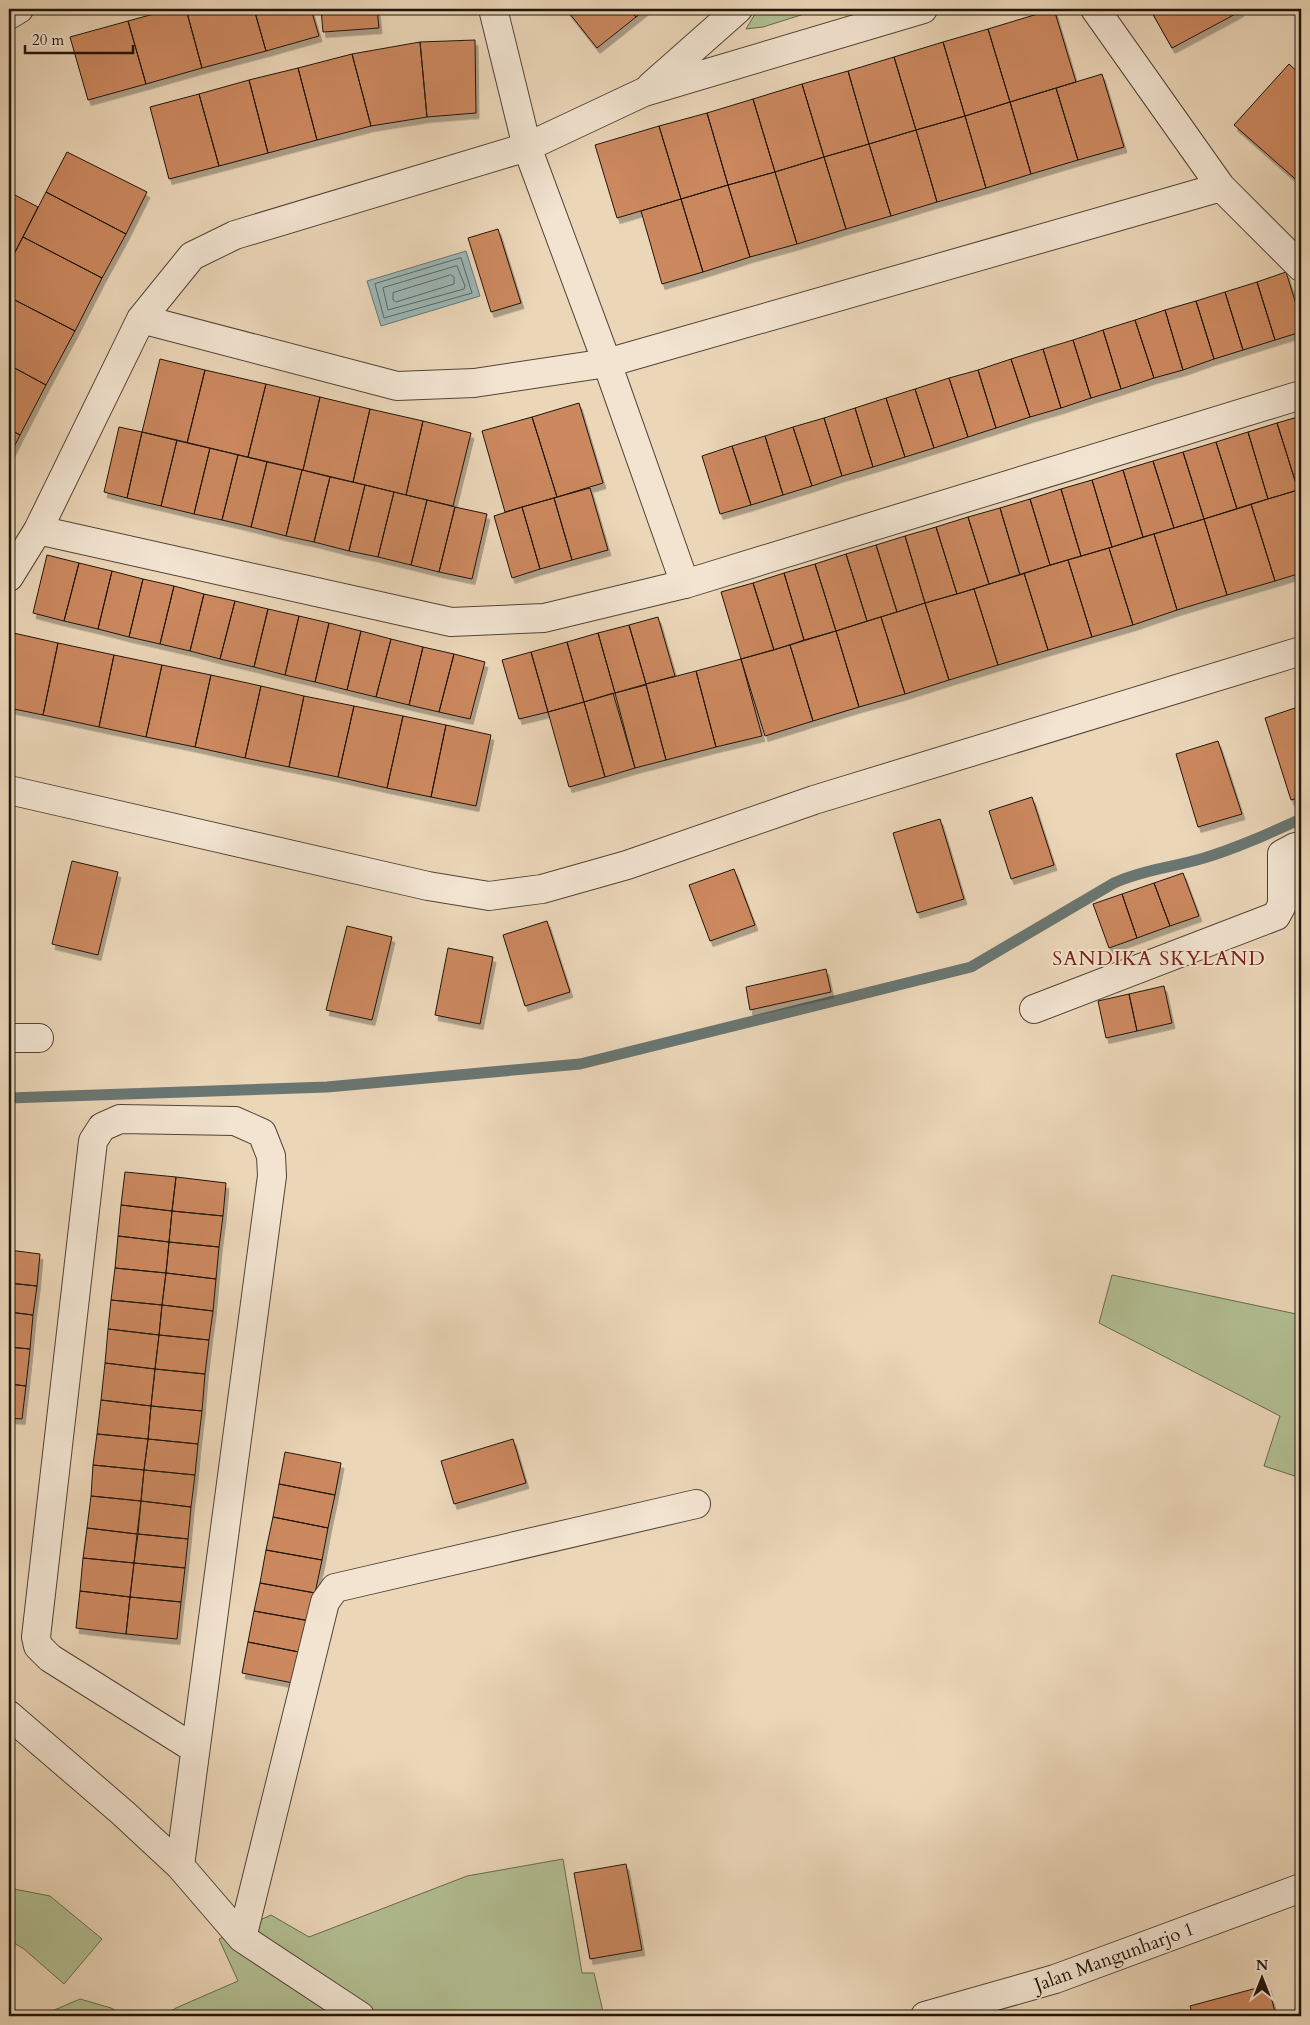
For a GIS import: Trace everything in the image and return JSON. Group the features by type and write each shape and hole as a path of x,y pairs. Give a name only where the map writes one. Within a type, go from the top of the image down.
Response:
{"street":[{"path":"9,15 20,9"},
{"path":"493,9 527,147 607,363 685,584"},
{"path":"644,92 738,9"},
{"path":"9,577 38,530 141,319 192,256 235,235 527,147 644,92 923,9"},
{"path":"1095,9 1221,187 1301,267"},
{"path":"141,319 397,386 474,383 607,363 1221,187"},
{"path":"38,530 451,622 544,618 685,584 1301,395"},
{"path":"9,790 428,886 489,896 542,889 627,865 814,800 1301,651"},
{"path":"1034,1009 1276,916 1282,905 1282,854 1295,847 1301,847"},
{"path":"9,1038 39,1038"},
{"path":"180,1866 270,1186 271,1156 262,1133 235,1121 120,1119 102,1126 94,1141 36,1637 38,1646 50,1658 195,1749"},
{"path":"242,1938 324,1602 335,1588 696,1504"},
{"path":"9,1714 123,1813 180,1866 242,1938 360,2016"},
{"name":"Jalan Mangunharjo 1","path":"925,2016 1055,1979 1301,1888"}],"green space":[{"path":"758,9 820,9 763,27 746,29"},
{"path":"1112,1275 1301,1315 1301,1478 1264,1466 1280,1416 1099,1323"},
{"path":"563,1859 582,1973 594,1973 604,2016 163,2016 176,2008 238,1981 219,1939 271,1915 309,1937 467,1876"},
{"path":"9,1888 50,1896 102,1939 64,1984 24,1949 9,1940"},
{"path":"80,1999 111,2008 126,2016 45,2016 45,2014"}],"water":[{"path":"466,251 480,296 381,326 367,281"}],"building":[{"path":"172,9 186,9 202,68 146,84 128,21"},
{"path":"186,9 254,9 266,51 202,68"},
{"path":"254,9 311,9 319,36 266,51"},
{"path":"321,9 377,9 379,28 323,32"},
{"path":"566,9 629,9 636,17 597,48"},
{"path":"629,9 646,9 636,17"},
{"path":"1054,9 1076,82 1010,102 988,29"},
{"path":"1155,9 1240,9 1241,11 1172,48 1151,11"},
{"path":"128,21 146,84 88,100 70,37"},
{"path":"988,29 1010,102 965,116 943,42"},
{"path":"475,40 476,113 427,117 420,42"},
{"path":"420,42 427,117 371,126 352,54"},
{"path":"943,42 965,116 916,130 894,57"},
{"path":"352,54 371,126 317,140 298,68"},
{"path":"894,57 916,130 869,144 848,71"},
{"path":"1289,64 1301,75 1301,184 1234,125"},
{"path":"298,68 317,140 268,153 249,80"},
{"path":"848,71 869,144 824,157 802,84"},
{"path":"1102,74 1124,147 1078,160 1056,88"},
{"path":"249,80 268,153 219,166 199,94"},
{"path":"802,84 824,157 775,172 753,99"},
{"path":"1056,88 1078,160 1031,174 1010,102"},
{"path":"199,94 219,166 169,179 150,107"},
{"path":"753,99 775,172 728,185 707,113"},
{"path":"1010,102 1031,174 986,188 965,116"},
{"path":"707,113 728,185 681,199 659,126"},
{"path":"965,116 986,188 937,202 916,130"},
{"path":"659,126 681,199 617,218 595,145"},
{"path":"916,130 937,202 891,216 869,144"},
{"path":"869,144 891,216 846,229 824,157"},
{"path":"67,152 147,192 126,234 46,192"},
{"path":"824,157 846,229 797,244 775,172"},
{"path":"775,172 797,244 750,257 728,185"},
{"path":"728,185 750,257 703,272 681,199"},
{"path":"9,192 38,207 12,258 9,256"},
{"path":"46,192 126,234 102,278 23,237"},
{"path":"681,199 703,272 662,284 641,211"},
{"path":"498,229 521,303 491,312 468,238"},
{"path":"23,237 102,278 75,331 9,297 9,264"},
{"path":"1286,272 1301,320 1301,332 1275,340 1257,282"},
{"path":"1257,282 1275,340 1243,350 1225,292"},
{"path":"1225,292 1243,350 1214,359 1196,301"},
{"path":"9,297 75,331 46,385 9,365"},
{"path":"1196,301 1214,359 1183,370 1165,310"},
{"path":"1165,310 1183,370 1154,378 1135,320"},
{"path":"1135,320 1154,378 1121,389 1103,330"},
{"path":"1103,330 1121,389 1091,398 1073,340"},
{"path":"1073,340 1091,398 1061,408 1043,349"},
{"path":"1043,349 1061,408 1030,417 1011,359"},
{"path":"160,359 205,370 187,443 142,432"},
{"path":"1011,359 1030,417 996,428 978,370"},
{"path":"9,365 46,385 20,435 9,429"},
{"path":"205,370 266,384 248,457 187,443"},
{"path":"978,370 996,428 968,437 949,378"},
{"path":"949,378 968,437 934,448 915,389"},
{"path":"266,384 320,397 303,470 248,457"},
{"path":"915,389 934,448 905,457 886,398"},
{"path":"320,397 370,409 353,482 303,470"},
{"path":"886,398 905,457 873,467 855,408"},
{"path":"579,403 603,483 557,497 532,417"},
{"path":"855,408 873,467 842,476 824,418"},
{"path":"370,409 423,421 406,495 353,482"},
{"path":"1301,416 1301,489 1298,490 1277,423"},
{"path":"532,417 557,497 505,512 482,431"},
{"path":"824,418 842,476 812,486 793,427"},
{"path":"423,421 471,433 453,506 406,495"},
{"path":"1277,423 1298,490 1268,499 1248,432"},
{"path":"119,427 142,432 127,498 104,492"},
{"path":"793,427 812,486 783,495 765,436"},
{"path":"9,429 20,435 9,457"},
{"path":"142,432 177,440 161,506 127,498"},
{"path":"1248,432 1268,499 1237,509 1216,442"},
{"path":"765,436 783,495 751,505 732,446"},
{"path":"177,440 210,448 194,514 161,506"},
{"path":"1216,442 1237,509 1204,519 1183,452"},
{"path":"732,446 751,505 720,514 702,456"},
{"path":"210,448 238,455 222,520 194,514"},
{"path":"1183,452 1204,519 1174,528 1153,461"},
{"path":"238,455 267,462 251,527 222,520"},
{"path":"1153,461 1174,528 1143,537 1123,470"},
{"path":"267,462 302,470 286,536 251,527"},
{"path":"302,470 330,477 314,542 286,536"},
{"path":"1123,470 1143,537 1112,547 1092,480"},
{"path":"330,477 365,485 349,551 314,542"},
{"path":"1092,480 1112,547 1081,556 1061,489"},
{"path":"365,485 394,492 378,557 349,551"},
{"path":"590,488 608,550 572,560 554,498"},
{"path":"1061,489 1081,556 1050,565 1030,499"},
{"path":"1298,490 1301,502 1301,573 1275,581 1251,504"},
{"path":"394,492 427,500 411,565 378,557"},
{"path":"554,498 572,560 540,569 522,507"},
{"path":"1030,499 1050,565 1020,575 1000,508"},
{"path":"427,500 455,507 439,572 411,565"},
{"path":"1251,504 1275,581 1227,595 1204,519"},
{"path":"455,507 487,514 472,579 439,572"},
{"path":"522,507 540,569 512,578 494,516"},
{"path":"1000,508 1020,575 989,584 968,517"},
{"path":"968,517 989,584 957,594 936,527"},
{"path":"1204,519 1227,595 1177,610 1154,534"},
{"path":"936,527 957,594 925,603 905,536"},
{"path":"1154,534 1177,610 1133,625 1109,548"},
{"path":"905,536 925,603 897,612 876,545"},
{"path":"876,545 897,612 867,621 846,554"},
{"path":"1109,548 1133,625 1092,637 1068,560"},
{"path":"846,554 867,621 836,631 815,564"},
{"path":"47,555 79,563 64,621 33,613"},
{"path":"1068,560 1092,637 1048,650 1024,573"},
{"path":"79,563 112,571 98,629 64,621"},
{"path":"815,564 836,631 804,640 784,573"},
{"path":"112,571 143,579 129,637 98,629"},
{"path":"784,573 804,640 774,650 753,583"},
{"path":"1024,573 1048,650 998,665 974,589"},
{"path":"143,579 174,586 160,644 129,637"},
{"path":"753,583 774,650 741,659 721,592"},
{"path":"174,586 204,594 190,651 160,644"},
{"path":"974,589 998,665 949,680 925,603"},
{"path":"204,594 235,601 220,659 190,651"},
{"path":"235,601 268,609 254,667 220,659"},
{"path":"925,603 949,680 905,694 881,617"},
{"path":"268,609 299,616 285,675 254,667"},
{"path":"299,616 329,623 315,682 285,675"},
{"path":"658,617 675,676 646,684 629,625"},
{"path":"881,617 905,694 859,707 836,631"},
{"path":"329,623 361,631 347,690 315,682"},
{"path":"629,625 646,684 615,693 598,633"},
{"path":"361,631 391,639 376,697 347,690"},
{"path":"836,631 859,707 813,721 790,645"},
{"path":"9,632 58,643 43,715 9,708"},
{"path":"598,633 615,693 584,702 567,642"},
{"path":"391,639 423,647 409,705 376,697"},
{"path":"567,642 584,702 548,712 531,652"},
{"path":"58,643 114,655 99,727 43,715"},
{"path":"790,645 813,721 765,736 741,659"},
{"path":"423,647 454,654 439,712 409,705"},
{"path":"531,652 548,712 519,719 502,660"},
{"path":"454,654 485,662 470,719 439,712"},
{"path":"114,655 162,665 146,737 99,727"},
{"path":"741,659 762,736 716,747 696,671"},
{"path":"162,665 211,675 195,747 146,737"},
{"path":"696,671 716,747 666,760 646,684"},
{"path":"211,675 261,686 245,758 195,747"},
{"path":"646,685 666,760 635,768 615,693"},
{"path":"261,686 304,696 289,767 245,758"},
{"path":"613,693 635,768 605,777 584,702"},
{"path":"304,696 354,706 338,777 289,767"},
{"path":"584,702 605,777 569,787 548,712"},
{"path":"354,706 403,716 387,788 338,777"},
{"path":"1301,706 1301,797 1291,800 1265,718"},
{"path":"403,716 446,725 431,797 387,788"},
{"path":"446,725 491,735 476,806 431,797"},
{"path":"1218,741 1242,814 1198,827 1176,754"},
{"path":"1032,797 1054,865 1011,879 989,811"},
{"path":"940,819 964,899 917,913 893,833"},
{"path":"72,861 118,872 98,955 52,944"},
{"path":"734,869 755,925 710,941 689,885"},
{"path":"1183,873 1199,916 1170,926 1154,883"},
{"path":"1154,883 1170,926 1137,938 1122,894"},
{"path":"1122,894 1137,938 1109,948 1093,904"},
{"path":"547,921 570,992 525,1006 503,935"},
{"path":"347,926 392,937 372,1020 326,1010"},
{"path":"448,948 493,957 480,1024 435,1015"},
{"path":"826,969 831,992 750,1010 746,987"},
{"path":"1164,986 1172,1023 1137,1031 1129,994"},
{"path":"1129,994 1137,1031 1106,1038 1098,1001"},
{"path":"125,1172 176,1177 172,1211 121,1205"},
{"path":"176,1177 226,1183 223,1216 172,1211"},
{"path":"121,1205 172,1211 169,1242 118,1236"},
{"path":"172,1211 223,1216 219,1247 169,1242"},
{"path":"118,1236 169,1242 166,1273 115,1268"},
{"path":"169,1242 219,1247 216,1279 166,1273"},
{"path":"9,1250 40,1254 37,1286 9,1283"},
{"path":"115,1268 166,1273 162,1305 111,1300"},
{"path":"166,1273 216,1279 213,1311 162,1305"},
{"path":"9,1283 37,1286 33,1315 9,1312"},
{"path":"111,1300 162,1305 159,1335 108,1329"},
{"path":"162,1305 213,1311 209,1340 159,1335"},
{"path":"9,1312 33,1315 30,1349 9,1347"},
{"path":"108,1329 159,1335 155,1369 105,1363"},
{"path":"159,1335 209,1340 205,1374 155,1369"},
{"path":"9,1347 30,1349 26,1386 9,1384"},
{"path":"105,1363 155,1369 151,1406 101,1400"},
{"path":"155,1369 205,1374 202,1411 151,1406"},
{"path":"9,1384 26,1386 22,1419 9,1418"},
{"path":"101,1400 151,1406 148,1439 97,1434"},
{"path":"151,1406 202,1411 198,1444 148,1439"},
{"path":"97,1434 148,1439 144,1470 93,1465"},
{"path":"148,1439 198,1444 195,1475 144,1470"},
{"path":"513,1439 526,1483 454,1504 441,1461"},
{"path":"285,1452 341,1463 335,1495 279,1484"},
{"path":"93,1465 144,1470 141,1501 91,1496"},
{"path":"144,1470 195,1475 191,1507 141,1501"},
{"path":"279,1484 335,1495 328,1528 273,1517"},
{"path":"91,1496 141,1501 137,1534 87,1528"},
{"path":"141,1501 191,1507 188,1539 138,1534"},
{"path":"273,1517 328,1528 322,1560 266,1550"},
{"path":"87,1528 137,1534 134,1563 83,1558"},
{"path":"138,1534 188,1539 185,1568 134,1563"},
{"path":"266,1550 322,1560 315,1593 260,1583"},
{"path":"83,1558 134,1563 130,1597 80,1591"},
{"path":"134,1563 185,1568 181,1602 130,1597"},
{"path":"260,1583 315,1593 310,1621 254,1611"},
{"path":"80,1591 130,1597 126,1634 76,1628"},
{"path":"130,1597 181,1602 177,1639 126,1634"},
{"path":"254,1611 310,1621 304,1653 248,1642"},
{"path":"248,1642 304,1653 298,1684 242,1673"},
{"path":"626,1864 642,1950 590,1959 574,1873"},
{"path":"1268,1985 1276,2016 1193,2016 1190,2006"}],"waterway":[{"path":"9,1098 327,1087 580,1064 971,967 1114,883 1136,875 1216,854 1301,819"}],"district":[{"name":"SANDIKA SKYLAND","path":"1159,958"}]}
